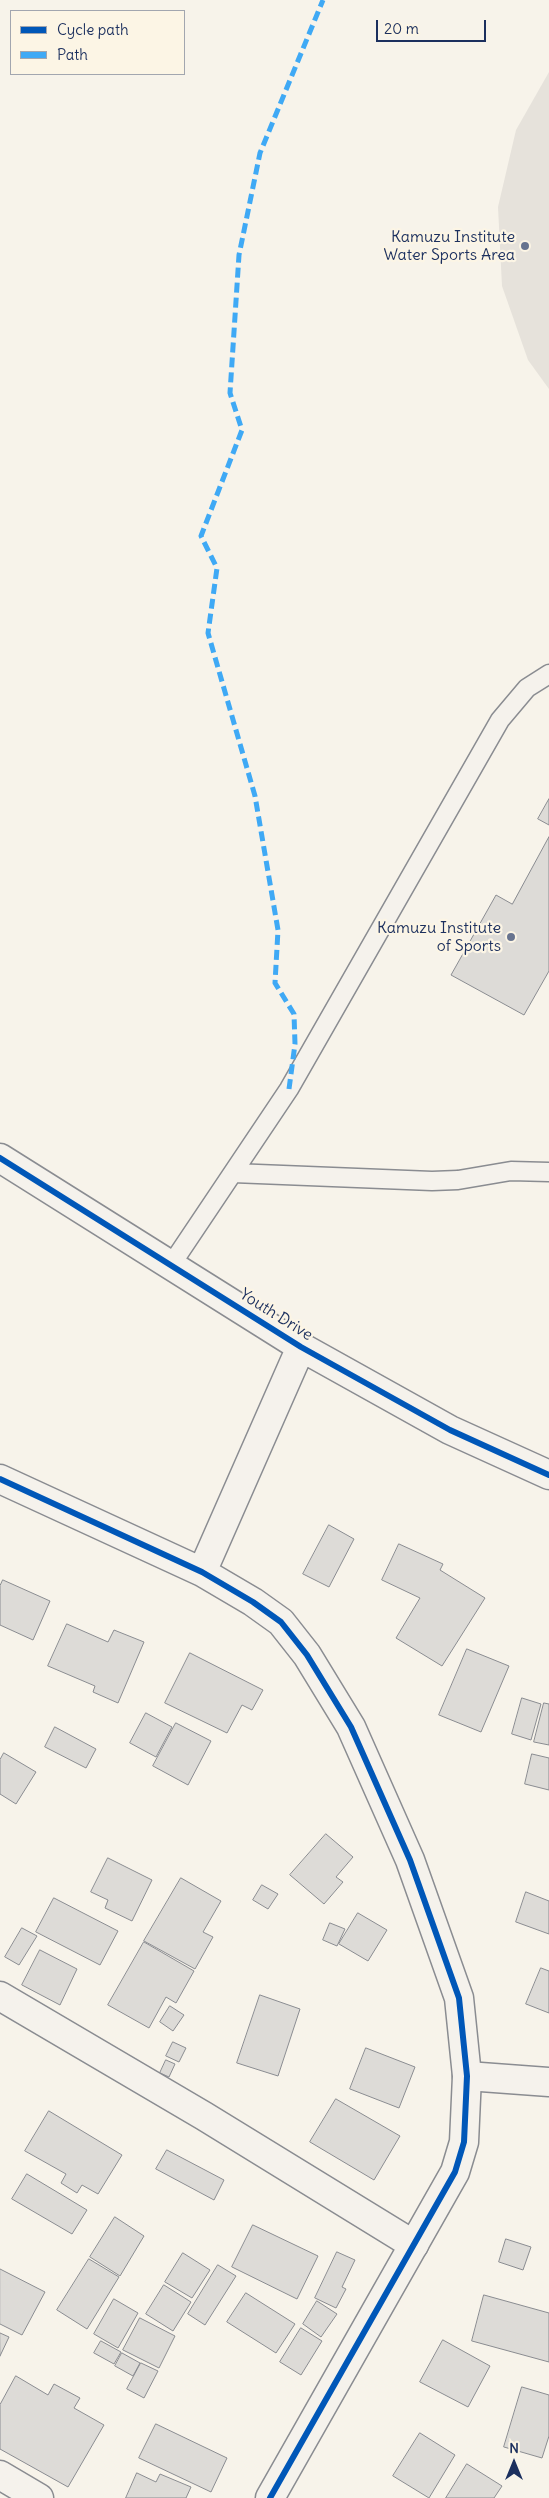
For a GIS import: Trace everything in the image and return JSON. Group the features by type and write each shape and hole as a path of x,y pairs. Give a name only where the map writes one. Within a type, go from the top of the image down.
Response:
{"street":[{"name":"Youth Drive","path":"0,1158 301,1347 450,1430 549,1475"},
{"path":"202,1572 301,1347"},
{"path":"0,1479 202,1572 253,1602 281,1622 307,1655 350,1727 410,1860 459,1998 467,2076 464,2142 455,2172 270,2498"},
{"path":"0,1996 204,2116 414,2245"},
{"path":"467,2076 549,2082"},
{"path":"0,2475 39,2498"}],"lane":[{"path":"171,1265 289,1089 500,720 527,688 549,674"},
{"path":"233,1173 432,1181 458,1180 511,1171 549,1172"}],"shaded area":[{"name":"Kamuzu Institute Water Sports Area","path":"549,72 549,389 528,360 502,286 498,207 516,130"}],"building":[{"path":"549,799 549,825 538,819"},
{"name":"Kamuzu Institute of Sports","path":"549,837 549,971 524,1015 451,975 496,895 512,904"},
{"path":"329,1525 354,1539 329,1587 303,1574"},
{"path":"399,1544 443,1564 440,1570 485,1598 442,1666 396,1638 420,1598 382,1580"},
{"path":"3,1580 50,1601 33,1640 0,1625 0,1586"},
{"path":"67,1624 108,1642 114,1630 144,1642 118,1703 93,1692 95,1686 48,1666"},
{"path":"467,1649 509,1666 481,1732 439,1715"},
{"path":"190,1653 263,1690 252,1710 242,1705 227,1733 165,1703"},
{"path":"522,1698 541,1704 531,1740 512,1734"},
{"path":"544,1703 549,1704 549,1745 534,1742"},
{"path":"146,1713 172,1727 156,1757 130,1743"},
{"path":"176,1723 211,1741 188,1785 153,1766"},
{"path":"55,1727 96,1749 86,1768 45,1747"},
{"path":"4,1753 36,1772 16,1804 0,1794 0,1760"},
{"path":"532,1754 549,1758 549,1790 525,1784"},
{"path":"326,1834 353,1857 336,1877 343,1882 324,1904 290,1875"},
{"path":"108,1858 152,1880 132,1921 105,1908 108,1900 91,1892"},
{"path":"181,1878 221,1901 203,1932 213,1937 195,1969 144,1941"},
{"path":"262,1885 278,1894 268,1909 253,1900"},
{"path":"526,1892 549,1901 549,1934 516,1922"},
{"path":"54,1898 118,1931 100,1965 36,1932"},
{"path":"358,1913 387,1930 368,1961 339,1944"},
{"path":"330,1923 345,1929 337,1946 323,1940"},
{"path":"22,1928 37,1936 19,1965 5,1957"},
{"path":"144,1942 194,1971 176,2003 166,1997 149,2028 108,2005"},
{"path":"40,1950 77,1969 60,2005 22,1985"},
{"path":"541,1968 549,1971 549,2013 526,2004"},
{"path":"260,1995 300,2009 278,2076 237,2063"},
{"path":"170,2006 184,2015 173,2031 160,2022"},
{"path":"173,2042 186,2048 179,2062 166,2056"},
{"path":"366,2048 415,2067 399,2108 350,2089"},
{"path":"166,2060 175,2064 169,2077 160,2073"},
{"path":"336,2099 400,2136 374,2180 310,2142"},
{"path":"49,2111 122,2155 98,2194 82,2185 77,2193 61,2183 66,2174 25,2151"},
{"path":"167,2150 224,2180 214,2200 156,2169"},
{"path":"27,2174 87,2210 72,2234 12,2199"},
{"path":"115,2217 144,2236 120,2276 90,2257"},
{"path":"253,2225 318,2256 297,2299 232,2267"},
{"path":"506,2239 531,2247 523,2270 499,2262"},
{"path":"337,2252 355,2260 342,2287 346,2289 336,2308 315,2298"},
{"path":"183,2253 210,2270 192,2298 165,2282"},
{"path":"89,2259 119,2277 87,2329 57,2310"},
{"path":"218,2265 236,2276 205,2325 188,2314"},
{"path":"0,2269 45,2292 22,2335 0,2324"},
{"path":"164,2285 191,2302 173,2331 146,2314"},
{"path":"246,2293 295,2324 276,2353 227,2322"},
{"path":"484,2295 549,2313 549,2362 472,2341"},
{"path":"114,2299 138,2313 118,2348 94,2334"},
{"path":"317,2301 337,2314 321,2337 303,2324"},
{"path":"140,2318 175,2336 159,2368 123,2350"},
{"path":"301,2328 322,2341 301,2375 280,2362"},
{"path":"0,2333 9,2337 0,2356"},
{"path":"443,2340 490,2366 468,2407 420,2382"},
{"path":"101,2341 121,2352 114,2364 94,2353"},
{"path":"122,2353 140,2363 133,2376 115,2366"},
{"path":"141,2363 158,2371 144,2398 127,2389"},
{"path":"16,2376 48,2395 54,2384 80,2398 74,2408 104,2425 68,2487 0,2449 0,2405"},
{"path":"522,2387 549,2395 549,2436 542,2458 504,2447"},
{"path":"156,2424 227,2458 211,2492 139,2458"},
{"path":"420,2433 455,2455 429,2498 393,2476"},
{"path":"467,2464 502,2486 494,2498 446,2498"},
{"path":"137,2473 156,2482 160,2474 191,2487 186,2498 126,2498"}],"marked path":[{"path":"289,1089 295,1044 294,1014 275,983 278,930 255,796 208,633 217,568 201,536 242,430 230,393 239,255 260,153 323,0"}],"cycle path":[{"path":"0,1158 301,1347 450,1430 549,1475"},
{"path":"0,1479 202,1572 253,1602 281,1622 307,1655 351,1727 410,1860 459,1998 467,2076 464,2142 455,2172 270,2498"}],"place":[{"name":"Kamuzu Institute Water Sports Area","path":"525,246"},
{"name":"Kamuzu Institute of Sports","path":"511,937"}]}
